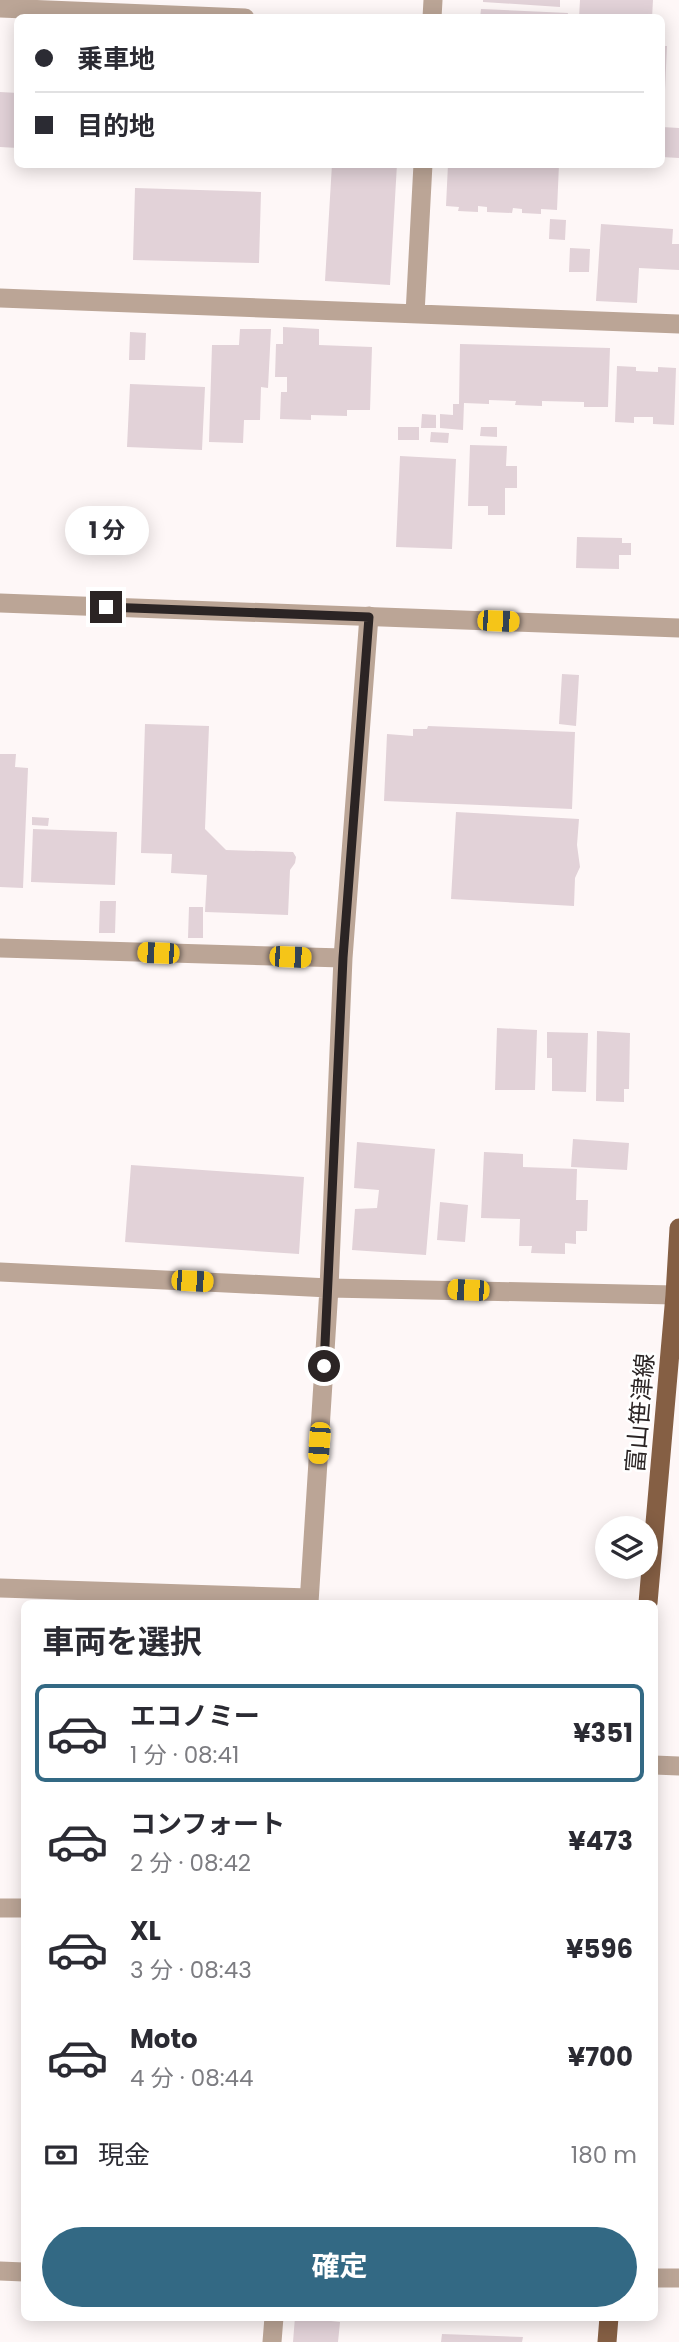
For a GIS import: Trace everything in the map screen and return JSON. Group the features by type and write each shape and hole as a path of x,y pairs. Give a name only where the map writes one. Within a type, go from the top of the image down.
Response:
{"main road":[{"name":"富山笹津線","path":"649,1600 676,1295 679,1228"},
{"path":"607,2342 609,2321"}],"street":[{"path":"0,8 147,14"},
{"path":"415,314 423,168"},
{"path":"0,298 679,324"},
{"path":"0,603 679,628"},
{"path":"0,1588 309,1600 329,1288 343,958 369,617"},
{"path":"0,948 343,958"},
{"path":"0,1272 329,1288 676,1295"},
{"path":"658,1765 679,1766"},
{"path":"0,1908 21,1908"},
{"path":"0,2271 21,2272"},
{"path":"658,2278 679,2278"},
{"path":"272,2342 274,2321"}],"building":[{"path":"560,0 560,7 483,2"},
{"path":"580,0 653,0 652,14 579,14"},
{"path":"481,9 568,13 568,14 480,14"},
{"path":"665,46 667,46 665,90"},
{"path":"0,92 14,93 14,148 0,147"},
{"path":"665,127 679,128 679,158 665,157"},
{"path":"332,168 397,168 390,285 325,281"},
{"path":"448,168 559,168 557,210 541,209 541,214 522,213 522,209 513,208 512,213 487,212 487,207 478,206 478,212 458,211 459,207 446,206"},
{"path":"135,188 261,192 259,263 133,260"},
{"path":"550,219 566,220 565,240 549,239"},
{"path":"601,224 673,229 672,244 679,244 679,270 639,268 637,303 596,301"},
{"path":"570,248 590,249 589,272 569,272"},
{"path":"283,327 319,329 319,345 372,347 370,410 347,410 347,416 311,415 311,420 280,419 281,392 287,392 287,377 275,377 276,344 283,344"},
{"path":"240,329 271,329 268,388 261,387 260,420 244,420 243,443 209,442 212,345 239,345"},
{"path":"130,332 146,333 145,360 129,360"},
{"path":"460,344 610,348 608,407 584,407 584,402 542,401 542,406 515,405 516,401 464,403 463,430 440,428 440,414 453,415 453,404 459,404"},
{"path":"617,366 636,367 636,371 658,372 658,367 676,368 674,425 653,424 653,417 634,417 634,423 615,422"},
{"path":"130,384 205,387 202,450 127,447"},
{"path":"422,414 436,415 436,428 421,428"},
{"path":"398,427 419,427 419,440 398,440"},
{"path":"481,427 497,427 497,437 480,436"},
{"path":"431,432 449,433 448,443 430,442"},
{"path":"470,445 507,446 506,466 517,466 517,488 505,488 505,515 488,515 488,506 468,506"},
{"path":"400,456 456,459 452,549 396,547"},
{"path":"577,537 622,538 622,543 631,543 631,555 619,555 619,569 576,568"},
{"path":"562,674 579,675 576,726 559,724"},
{"path":"145,724 209,726 205,829 226,850 293,852 296,857 290,870 288,915 205,912 207,875 171,873 172,854 141,853"},
{"path":"428,726 575,732 572,809 384,801 387,734 413,736 413,729 427,729"},
{"path":"0,754 16,754 15,767 28,768 23,888 0,887"},
{"path":"456,812 579,819 577,845 580,867 575,878 574,906 451,899"},
{"path":"32,817 49,818 48,826 32,825"},
{"path":"33,829 117,832 115,885 31,882"},
{"path":"100,901 116,901 115,933 99,933"},
{"path":"189,907 203,907 203,938 188,938"},
{"path":"497,1028 537,1030 535,1090 495,1090"},
{"path":"597,1031 630,1033 629,1089 624,1089 624,1102 596,1101"},
{"path":"547,1032 588,1033 586,1092 552,1091 552,1058 547,1058"},
{"path":"573,1139 629,1143 627,1170 571,1167"},
{"path":"357,1142 435,1149 426,1255 352,1250 355,1209 377,1208 379,1190 354,1188"},
{"path":"484,1152 523,1154 523,1167 577,1169 576,1200 588,1200 587,1231 576,1231 576,1244 565,1243 565,1254 531,1253 532,1246 519,1246 520,1219 481,1218"},
{"path":"131,1165 304,1177 299,1254 125,1242"},
{"path":"440,1202 468,1205 465,1242 437,1240"},
{"path":"295,2321 340,2322 338,2342 293,2342"},
{"path":"442,2334 523,2337 522,2342 441,2342"}],"route":[{"path":"106,607 369,617 343,958 324,1366"}]}
